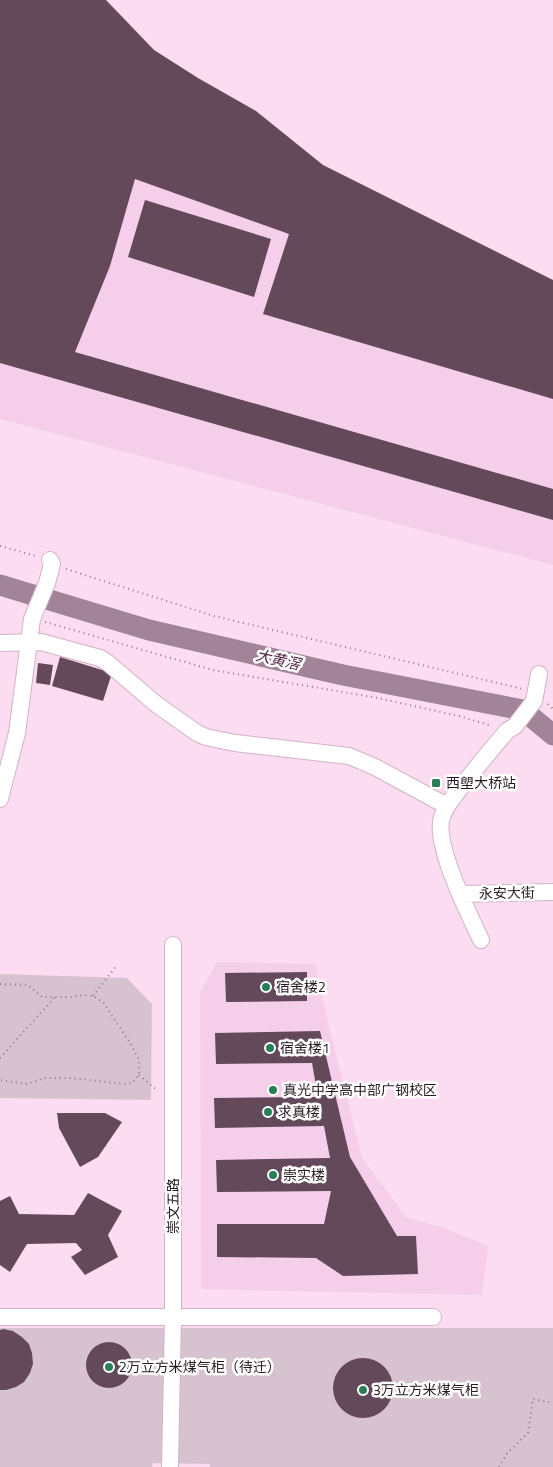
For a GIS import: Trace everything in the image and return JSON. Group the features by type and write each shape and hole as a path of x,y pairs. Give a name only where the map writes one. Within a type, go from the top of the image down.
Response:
{"street":[{"path":"0,799 17,733 29,642 35,613 47,583 51,562"},
{"path":"0,643 29,642 55,645 100,658 156,704 182,723 206,737 245,745 350,756 375,767 448,806"},
{"path":"481,940 450,865 440,832 442,816 448,806 511,729 534,696 539,674"},
{"name":"永安大街","path":"461,894 553,892"},
{"name":"崇文五路","path":"170,1467 173,1316 173,945"},
{"path":"0,1317 433,1316"}],"path":[{"path":"0,546 214,616 534,696"},
{"path":"35,613 213,670 378,698 511,729"},
{"path":"93,996 117,965"},
{"path":"0,984 28,985 42,997 93,996 103,1002 139,1060 139,1075 132,1084 72,1078 45,1078 27,1084 0,1080"},
{"path":"0,1058 55,997"},
{"path":"139,1075 161,1093"},
{"path":"499,1467 508,1452 528,1432 533,1399 553,1403"}],"shaded area":[{"path":"0,0 150,75 553,292 553,565 0,419"},
{"name":"真光中学高中部广钢校区","path":"217,962 315,964 362,1158 407,1218 442,1227 488,1246 482,1295 201,1289 200,992"},
{"path":"0,974 127,978 152,1004 151,1100 0,1098"},
{"path":"0,1328 553,1328 553,1467 210,1467 210,1464 153,1463 152,1467 0,1467"}],"building":[{"path":"0,0 106,0 154,50 256,111 323,165 553,280 553,399 263,314 289,234 135,179 110,266 75,352 553,489 553,520 0,363"},
{"path":"145,200 271,239 254,297 128,257"},
{"path":"60,657 112,673 103,701 52,686"},
{"path":"38,663 53,665 50,685 36,683"},
{"name":"宿舍楼2","path":"307,972 307,1001 226,1002 225,973"},
{"path":"320,1031 350,1157 397,1236 416,1236 418,1274 343,1276 316,1258 217,1257 217,1224 324,1224 331,1191 217,1192 216,1160 330,1158 324,1126 215,1128 214,1098 318,1097 312,1063 216,1064 215,1033"},
{"path":"57,1113 105,1113 122,1122 98,1157 80,1167 59,1128"},
{"path":"88,1193 122,1211 108,1235 118,1257 85,1275 71,1257 82,1250 76,1243 27,1244 10,1272 0,1265 0,1201 10,1196 19,1214 74,1215"},
{"path":"0,1330 13,1331 29,1344 33,1364 24,1382 16,1387 0,1390"},
{"name":"2万立方米煤气柜（待迁）","path":"104,1342 114,1342 128,1352 132,1365 128,1378 122,1384 114,1388 104,1388 90,1378 86,1370 86,1360 96,1346"},
{"name":"3万立方米煤气柜","path":"357,1358 369,1358 380,1363 388,1371 393,1382 391,1400 380,1413 369,1418 357,1418 346,1413 338,1405 333,1394 333,1382 338,1371 346,1363"}],"waterway":[{"name":"大黄滘","path":"0,585 149,630 343,675 523,710 553,735"}],"place":[{"name":"西塱大桥站","path":"436,783"},
{"name":"宿舍楼2","path":"266,987"},
{"name":"宿舍楼1","path":"270,1048"},
{"name":"真光中学高中部广钢校区","path":"273,1090"},
{"name":"求真楼","path":"268,1112"},
{"name":"崇实楼","path":"273,1175"},
{"name":"2万立方米煤气柜（待迁）","path":"109,1367"},
{"name":"3万立方米煤气柜","path":"363,1390"}]}
